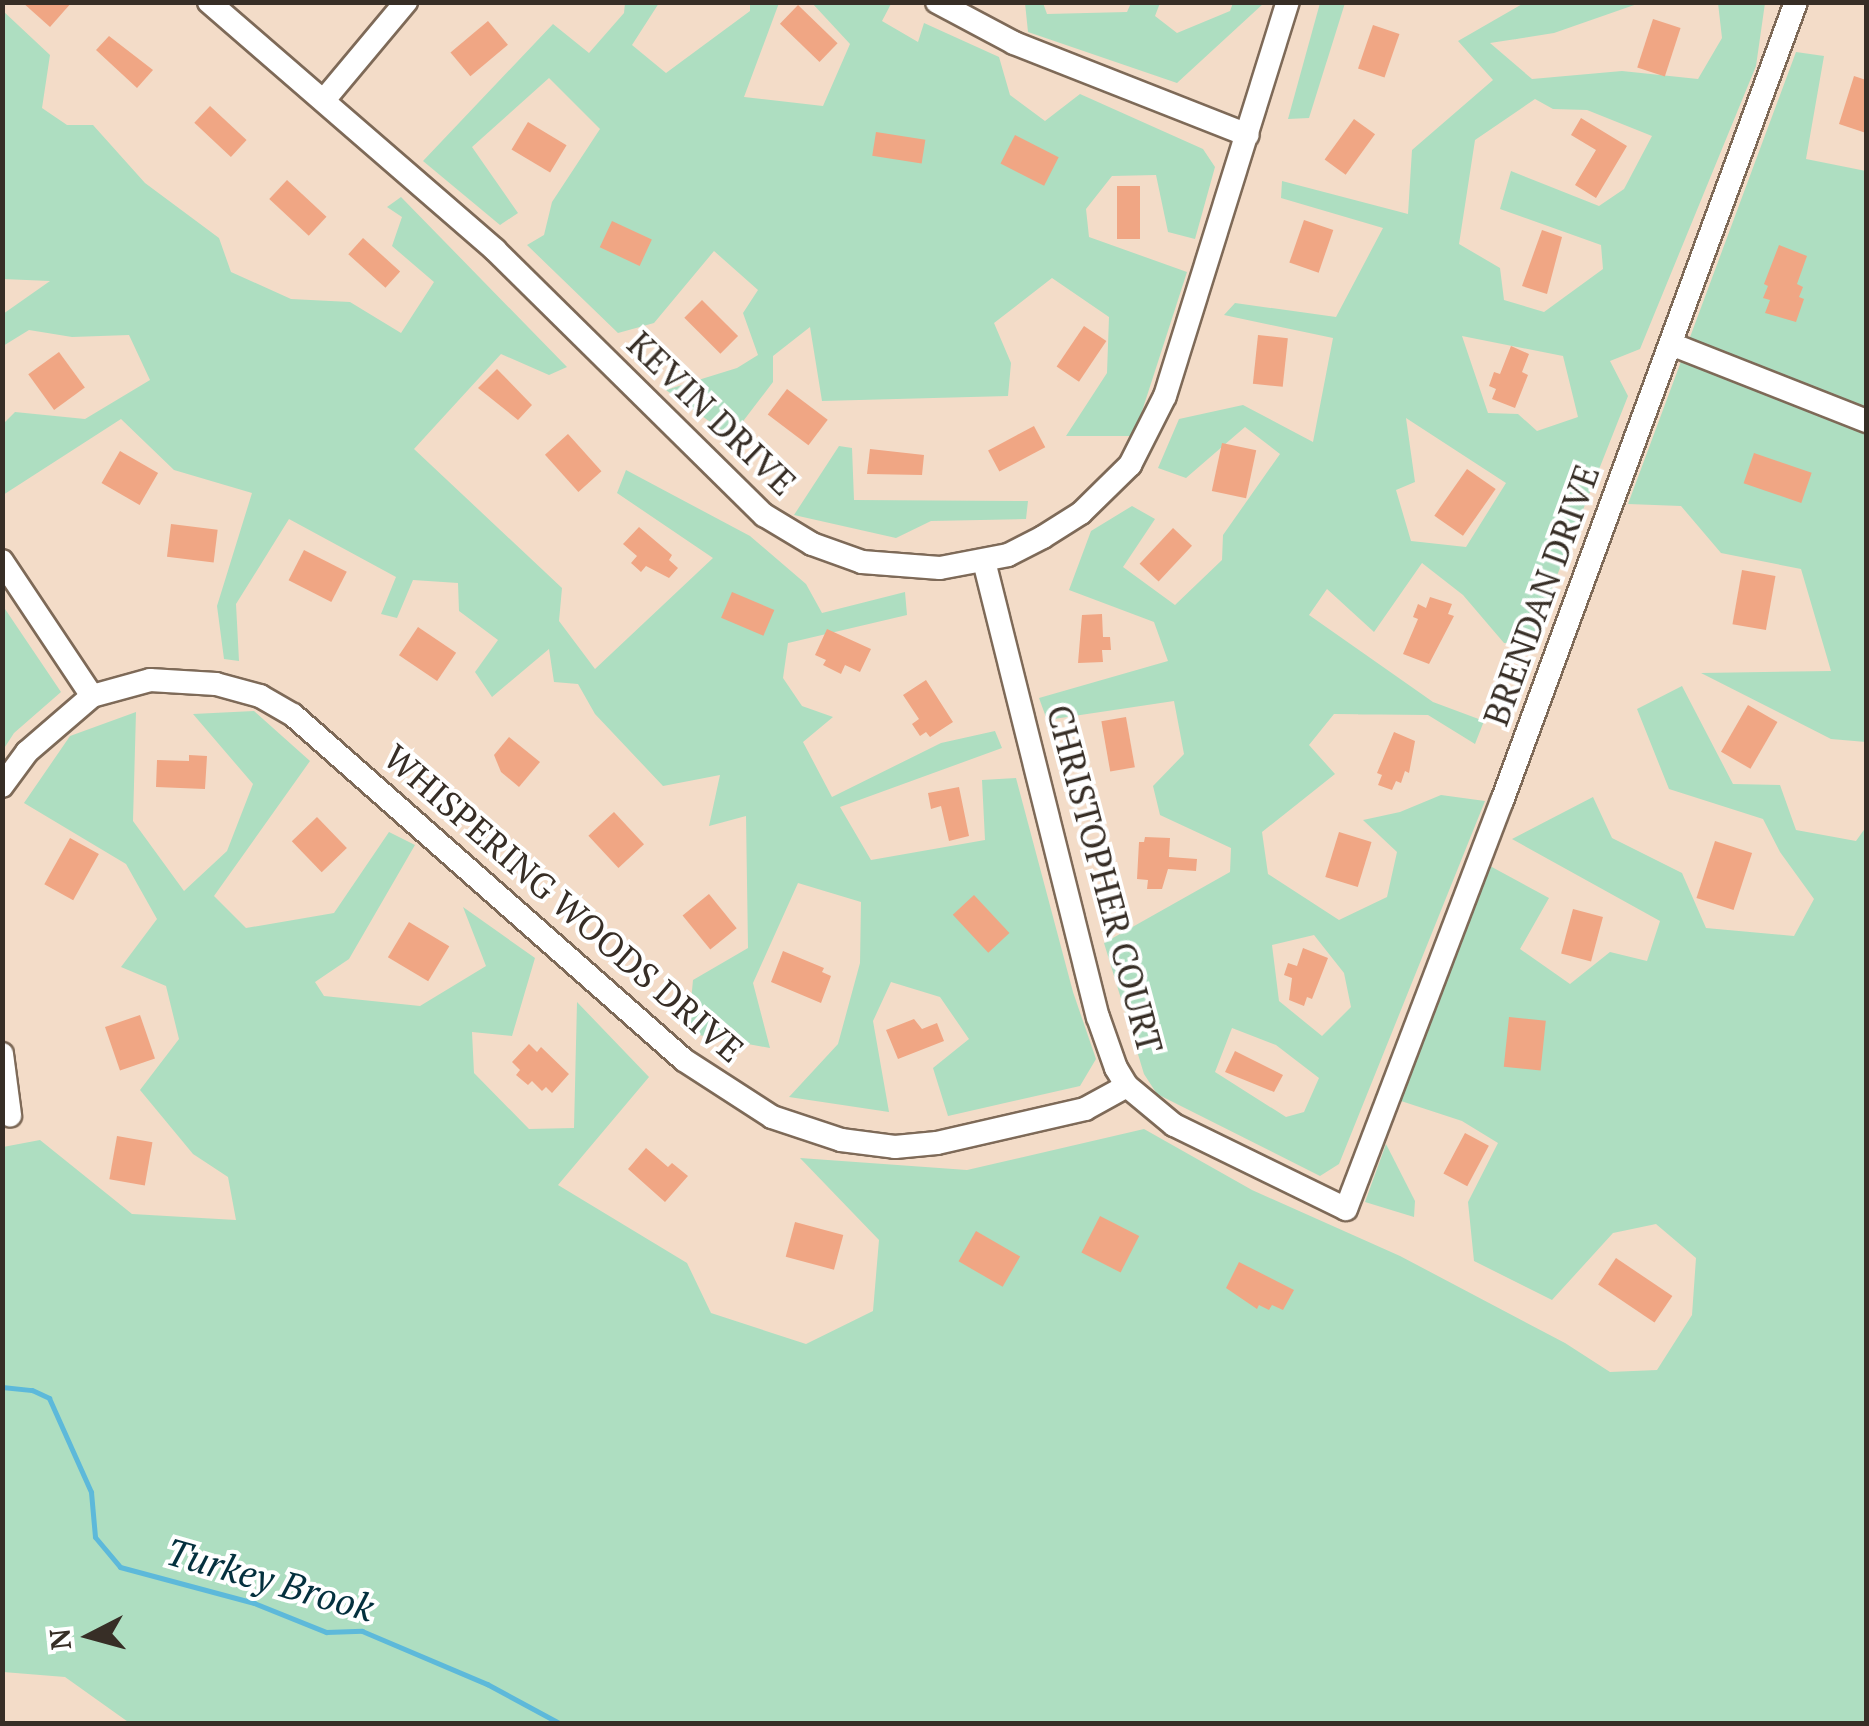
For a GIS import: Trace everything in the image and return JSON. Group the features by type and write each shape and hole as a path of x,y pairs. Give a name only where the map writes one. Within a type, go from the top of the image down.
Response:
{"street":[{"name":"KEVIN DRIVE","path":"210,2 495,250 740,493 783,528 862,562 940,568 1008,555 1082,513 1130,465 1165,396 1288,2"},
{"path":"324,100 406,2"},
{"path":"937,2 1014,43 1246,135"},
{"name":"BRENDAN DRIVE","path":"1346,1209 1796,2"},
{"path":"1671,344 1866,421"},
{"path":"2,561 92,696"},
{"name":"CHRISTOPHER COURT","path":"984,561 1098,1017 1127,1086 1174,1126 1346,1209"},
{"name":"WHISPERING WOODS DRIVE","path":"2,786 27,752 92,696 150,680 182,680 260,696 293,715 684,1060 772,1117 841,1140 923,1144 1085,1109 1127,1086"},
{"path":"2,1054 10,1115"}],"green space":[{"path":"892,2 882,21 918,42 924,23 999,57 1010,95 1045,121 1080,94 1203,149 1215,167 1195,239 1168,232 1156,175 1112,176 1086,209 1089,237 1187,272 1134,436 1066,436 1107,373 1109,317 1052,278 994,323 1011,363 1008,396 822,401 810,327 773,356 773,382 731,437 666,390 737,368 758,355 743,313 758,290 714,251 654,323 618,333 527,245 544,235 552,202 600,129 549,78 472,147 518,213 500,225 423,161 553,24 589,53 624,13 625,3 659,3 632,45 666,73 750,11 750,3 779,3 744,97 823,106 850,44 812,3"},
{"path":"1025,3 1043,3 1047,14 1127,12 1131,3 1160,3 1155,16 1177,33 1230,11 1233,3 1264,3 1177,83 1028,32"},
{"path":"1320,3 1345,3 1309,118 1288,119"},
{"path":"1524,3 1640,3 1554,33 1490,43 1532,79 1622,71 1698,79 1722,38 1718,3 1765,3 1756,66 1640,349 1610,361 1628,396 1530,644 1504,643 1463,595 1422,563 1374,632 1327,589 1309,615 1433,702 1484,721 1475,744 1428,715 1334,714 1309,745 1335,774 1262,832 1268,874 1339,920 1387,897 1397,852 1363,820 1400,812 1441,795 1485,801 1339,1164 1320,1176 1157,1094 1144,1074 1104,943 1230,872 1231,848 1160,815 1153,786 1184,754 1174,701 1047,720 1039,698 1168,661 1154,622 1069,590 1091,531 1132,506 1155,519 1123,567 1175,605 1222,560 1223,535 1280,454 1245,427 1186,478 1158,468 1179,419 1243,405 1313,442 1333,338 1224,315 1235,303 1336,317 1383,228 1281,198 1282,181 1408,214 1412,150 1493,80 1458,41","holes":["1535,99 1553,109 1587,110 1652,136 1624,189 1599,206 1511,171 1500,209 1601,245 1603,269 1544,312 1504,300 1500,268 1459,244 1475,140","1462,336 1563,356 1578,417 1537,431 1518,414 1488,413","1406,418 1506,483 1466,547 1411,541 1396,490 1415,482","1314,935 1344,973 1351,1007 1322,1036 1279,1001 1272,945","1232,1028 1276,1045 1319,1078 1304,1112 1286,1117 1215,1072"]},
{"path":"2,10 50,55 42,108 67,125 93,125 145,183 219,238 231,272 291,299 350,302 401,333 434,282 392,246 402,217 387,207 401,197 567,367 549,375 501,354 414,449 562,588 559,621 595,669 713,558 617,493 626,470 750,536 806,584 822,613 905,592 907,615 788,643 783,678 802,706 833,717 803,742 832,797 941,743 995,731 1002,748 840,807 871,860 985,840 982,780 1016,778 1073,992 1096,1059 1080,1086 948,1116 933,1068 969,1039 940,997 891,982 873,1021 889,1112 789,1097 838,1044 860,963 861,902 798,883 753,983 770,1048 688,1033 693,980 748,948 746,816 709,826 720,775 663,786 595,714 578,684 554,682 549,649 492,697 475,672 498,640 459,611 458,583 413,580 397,618 381,614 396,577 289,519 236,604 239,661 224,659 217,606 252,493 174,470 121,419 3,495 3,424 15,412 85,419 150,380 129,335 72,337 29,330 3,346 3,314 50,281 3,279"},
{"path":"1796,52 1824,56 1806,159 1866,171 1866,742 1831,739 1701,673 1831,671 1801,569 1721,553 1681,506 1628,504"},
{"path":"839,446 852,448 854,500 1028,501 1026,519 931,521 896,538 794,515"},
{"path":"3,606 61,692 14,733 3,750"},
{"path":"1682,686 1733,784 1780,785 1796,830 1856,841 1866,827 1866,1723 131,1724 65,1677 3,1672 3,1147 40,1140 132,1214 236,1220 228,1177 193,1154 140,1090 179,1039 166,986 121,967 157,919 126,864 24,803 70,736 136,712 133,821 184,891 227,851 253,784 193,714 254,711 310,761 214,896 246,928 334,913 389,832 415,845 349,959 315,982 324,996 420,1006 486,966 463,907 535,958 512,1036 472,1032 474,1073 529,1129 574,1128 577,1002 649,1077 558,1185 687,1263 711,1313 806,1344 873,1311 879,1240 800,1158 967,1170 1144,1129 1252,1190 1400,1256 1565,1343 1610,1372 1657,1370 1692,1315 1696,1258 1656,1224 1613,1233 1552,1300 1474,1261 1468,1202 1498,1143 1462,1121 1398,1100 1490,866 1549,898 1520,949 1570,984 1610,952 1647,961 1660,921 1512,839 1593,797 1612,838 1682,873 1706,928 1794,936 1814,899 1780,852 1763,819 1669,789 1637,709"},
{"path":"1386,1144 1415,1201 1414,1217 1365,1202"}],"building":[{"path":"22,2 72,2 50,27"},
{"path":"798,5 838,43 820,62 780,24"},
{"path":"1653,19 1681,28 1665,76 1637,68"},
{"path":"488,21 508,45 470,76 450,52"},
{"path":"1373,25 1399,34 1384,78 1358,68"},
{"path":"109,36 153,70 137,88 96,50"},
{"path":"1854,76 1866,80 1866,133 1839,124"},
{"path":"210,106 247,140 231,157 194,123"},
{"path":"1581,118 1627,146 1596,198 1575,185 1596,150 1571,135"},
{"path":"1354,119 1375,134 1346,175 1325,159"},
{"path":"528,122 567,145 550,173 512,149"},
{"path":"876,132 925,140 922,164 872,156"},
{"path":"1015,135 1059,157 1044,186 1000,164"},
{"path":"287,180 326,217 309,236 269,199"},
{"path":"1117,186 1140,186 1140,239 1117,239"},
{"path":"1304,220 1333,230 1319,273 1289,263"},
{"path":"612,221 652,240 640,266 600,247"},
{"path":"1542,230 1562,237 1547,294 1522,286"},
{"path":"363,238 400,271 385,288 348,254"},
{"path":"1779,245 1807,256 1797,284 1803,287 1799,297 1804,299 1796,322 1765,313 1770,300 1763,298 1768,286 1764,284"},
{"path":"702,300 738,336 720,354 684,318"},
{"path":"1084,326 1106,341 1079,382 1057,367"},
{"path":"1258,335 1288,338 1283,387 1253,384"},
{"path":"1511,346 1529,354 1522,372 1528,375 1515,408 1492,399 1496,389 1489,386 1494,372 1500,374"},
{"path":"59,352 85,388 54,410 28,374"},
{"path":"497,369 532,405 518,420 478,388"},
{"path":"787,389 828,420 808,445 768,415"},
{"path":"1034,426 1045,447 999,472 988,450"},
{"path":"568,434 601,471 578,492 545,455"},
{"path":"1222,443 1256,450 1246,498 1212,491"},
{"path":"870,449 924,455 922,475 867,474"},
{"path":"120,451 158,473 140,505 102,483"},
{"path":"1754,453 1812,473 1801,503 1744,483"},
{"path":"1467,469 1496,489 1463,536 1434,516"},
{"path":"171,524 218,530 214,562 167,557"},
{"path":"639,527 672,555 669,560 678,568 669,578 646,566 641,572 631,563 637,556 623,544"},
{"path":"1173,528 1192,546 1159,582 1140,564"},
{"path":"304,550 347,572 331,602 289,580"},
{"path":"1742,570 1775,576 1766,630 1732,624"},
{"path":"732,592 774,610 763,636 721,618"},
{"path":"1430,597 1452,604 1448,614 1454,616 1429,664 1403,654 1418,619 1413,617 1418,604 1426,608"},
{"path":"1102,614 1103,637 1110,637 1111,650 1102,650 1103,662 1078,663 1082,615"},
{"path":"418,627 456,653 437,681 399,655"},
{"path":"827,629 871,649 860,672 845,665 841,674 823,665 826,660 815,655"},
{"path":"926,680 953,722 930,737 926,732 920,736 912,724 919,719 903,695"},
{"path":"1748,705 1777,722 1750,769 1721,752"},
{"path":"1126,717 1135,767 1110,772 1101,721"},
{"path":"1394,732 1415,741 1409,773 1405,771 1401,783 1396,781 1392,790 1378,785 1382,775 1377,773"},
{"path":"509,737 540,762 519,787 501,772 494,755"},
{"path":"189,755 207,756 205,789 156,787 157,760 189,761"},
{"path":"959,787 969,836 949,841 941,806 931,809 928,793"},
{"path":"614,812 644,844 618,868 588,836"},
{"path":"317,817 347,848 322,872 292,841"},
{"path":"1339,832 1372,842 1358,887 1325,877"},
{"path":"1145,837 1170,838 1169,857 1197,859 1196,871 1168,869 1162,889 1147,889 1148,880 1137,879 1139,842 1144,842"},
{"path":"70,838 99,854 73,900 44,884"},
{"path":"1715,841 1752,853 1734,910 1696,898"},
{"path":"709,894 737,928 710,950 683,915"},
{"path":"974,895 1009,933 988,953 953,915"},
{"path":"1573,909 1603,917 1591,961 1561,953"},
{"path":"409,922 449,946 428,981 388,957"},
{"path":"1303,948 1328,958 1312,999 1307,997 1304,1006 1289,1000 1292,978 1284,975 1288,963 1297,966"},
{"path":"783,951 824,968 822,972 831,976 821,1003 771,982"},
{"path":"140,1015 155,1058 120,1071 105,1027"},
{"path":"1509,1017 1546,1021 1541,1071 1504,1067"},
{"path":"914,1019 922,1029 937,1023 944,1041 898,1059 886,1030"},
{"path":"529,1044 537,1052 541,1047 569,1074 552,1093 546,1087 542,1091 532,1081 528,1085 516,1075 520,1070 512,1062"},
{"path":"1235,1051 1283,1075 1274,1092 1225,1072"},
{"path":"1465,1133 1489,1146 1467,1186 1443,1174"},
{"path":"117,1136 152,1142 145,1186 109,1179"},
{"path":"646,1148 668,1167 672,1163 688,1176 665,1202 628,1169"},
{"path":"1100,1216 1139,1236 1121,1273 1081,1253"},
{"path":"795,1222 843,1235 834,1270 786,1257"},
{"path":"976,1231 1020,1256 1003,1287 958,1261"},
{"path":"1616,1258 1672,1296 1654,1323 1598,1285"},
{"path":"1239,1262 1294,1290 1283,1310 1272,1305 1269,1310 1259,1305 1257,1309 1226,1288"}],"waterway":[{"name":"Turkey Brook","path":"2,1387 32,1390 49,1398 91,1492 95,1537 120,1567 254,1603 326,1632 362,1631 487,1684 561,1724"}]}
